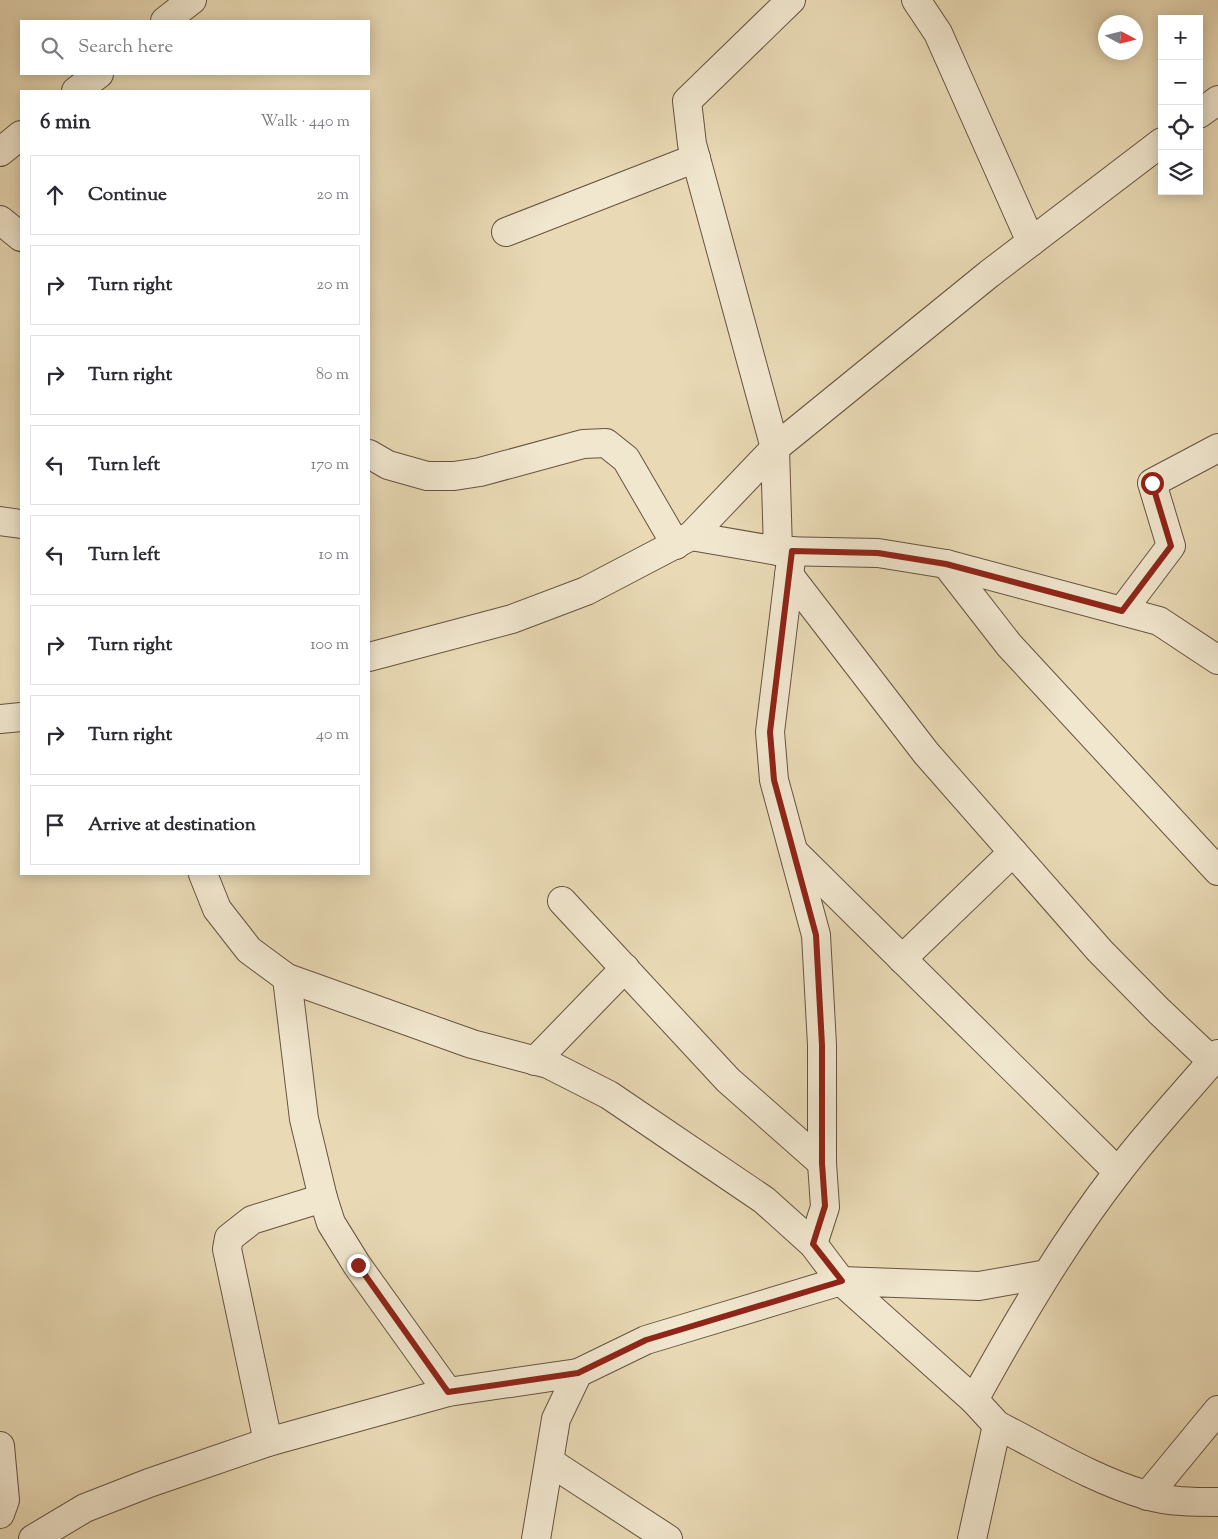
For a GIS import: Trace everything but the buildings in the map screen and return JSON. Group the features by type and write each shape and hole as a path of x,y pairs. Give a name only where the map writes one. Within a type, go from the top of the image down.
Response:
{"street":[{"path":"166,20 192,0"},
{"path":"791,0 687,101 696,158 775,448 787,559 770,732 774,780 796,854 816,935 822,1045 822,1163 825,1206 813,1244"},
{"path":"916,0 938,33 1031,242"},
{"path":"77,90 98,75"},
{"path":"1203,111 1218,100"},
{"path":"0,152 20,136"},
{"path":"370,657 512,619 586,591 683,541 775,448 1031,242 1158,145"},
{"path":"506,232 696,158"},
{"path":"0,220 20,236"},
{"path":"370,455 388,465 427,476 454,476 480,472 583,444 606,444 626,458 683,541 787,559 878,553 946,564 1159,621 1218,660"},
{"path":"1122,611 1171,546 1152,483 1218,448"},
{"path":"0,521 20,524"},
{"path":"787,559 926,753 1100,951 1159,1011 1215,1057 1118,1172 1048,1274 974,1400"},
{"path":"946,564 1009,645 1218,871"},
{"path":"0,719 20,718"},
{"path":"902,959 1014,852"},
{"path":"796,854 1118,1172"},
{"path":"203,875 217,909 249,950 287,978 472,1044 548,1064 609,1095 764,1200 813,1244 842,1281 974,1400 997,1425 1107,1482 1147,1496 1190,1502 1218,1502"},
{"path":"562,901 728,1080 822,1163"},
{"path":"535,1061 625,968"},
{"path":"287,978 304,1119 323,1198 332,1224 358,1265 448,1392"},
{"path":"268,1442 227,1249 229,1238 252,1220 323,1198"},
{"path":"33,1539 85,1508 268,1442 448,1392 578,1373 646,1340 842,1281 979,1286 1048,1274"},
{"path":"536,1539 556,1419 578,1373"},
{"path":"1147,1496 1218,1410"},
{"path":"972,1539 997,1425"},
{"path":"0,1446 2,1505"},
{"path":"550,1462 668,1539"}],"route":[{"path":"358,1265 448,1392 578,1373 646,1340 842,1281 813,1244 825,1206 822,1163 822,1045 816,935 796,854 774,780 770,732 792,551 878,553 946,564 1122,611 1171,546 1152,483"}]}
